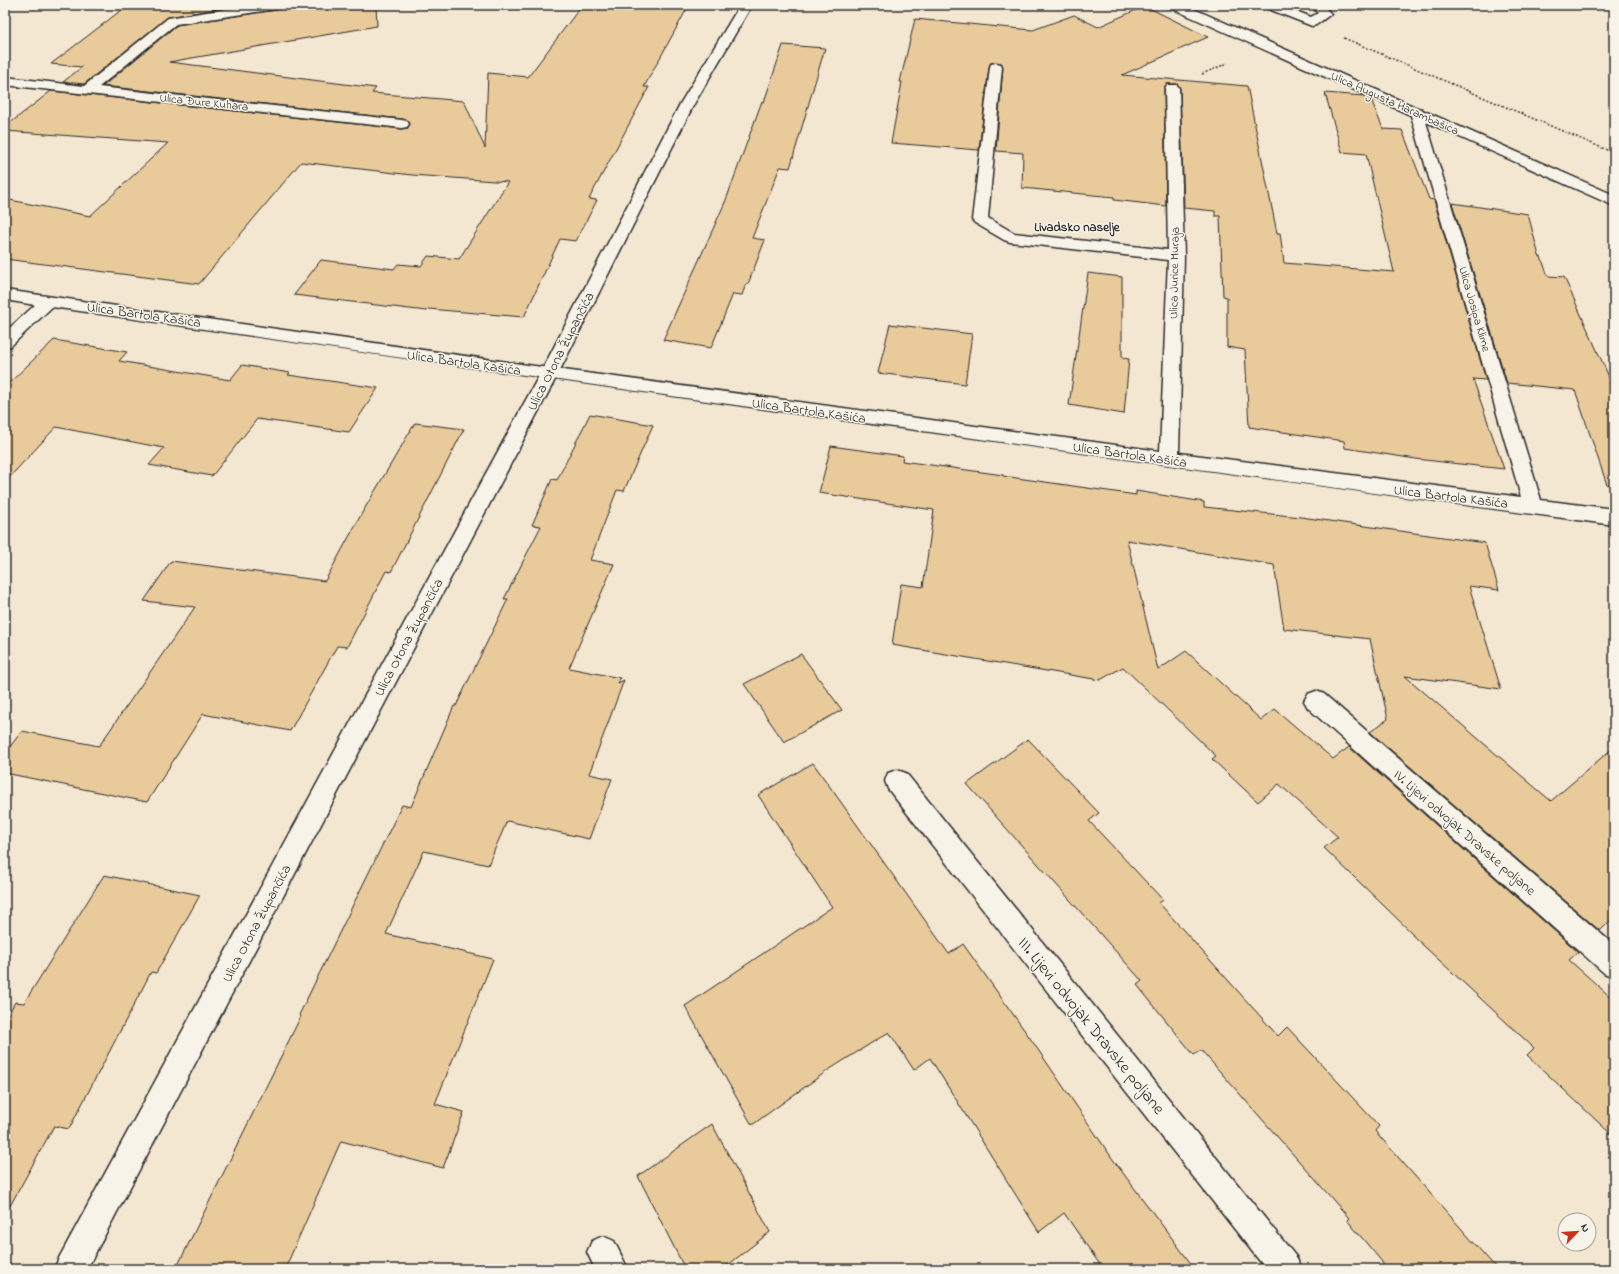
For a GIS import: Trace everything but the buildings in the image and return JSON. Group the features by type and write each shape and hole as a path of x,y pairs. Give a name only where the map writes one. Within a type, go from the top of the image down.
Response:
{"street":[{"path":"87,90 172,21 276,5"},
{"name":"Ulica Otona Župančića","path":"70,1269 549,374 688,104 746,5"},
{"name":"Ulica Augusta Harambašića","path":"1175,5 1614,201"},
{"path":"1270,5 1312,22 1325,14 1316,5"},
{"path":"996,67 980,220 1010,237 1176,256"},
{"name":"Ulica Đure Kuhara","path":"5,81 402,124"},
{"name":"Ulica Jurice Muraja","path":"1169,459 1176,256 1172,88"},
{"name":"Ulica Josipa Klime","path":"1417,112 1534,506"},
{"name":"Ulica Bartola Kašića","path":"5,295 549,374 1169,459 1614,517"},
{"path":"5,342 49,301"},
{"name":"IV. Lijevi odvojak Dravske poljane","path":"1316,701 1614,963"},
{"name":"III. Lijevi odvojak Dravske poljane","path":"897,781 1286,1269"}],"path":[{"path":"1337,36 1614,153"},
{"path":"1172,88 1268,47"}],"district":[{"name":"Livadsko naselje","path":"1077,226"}]}
